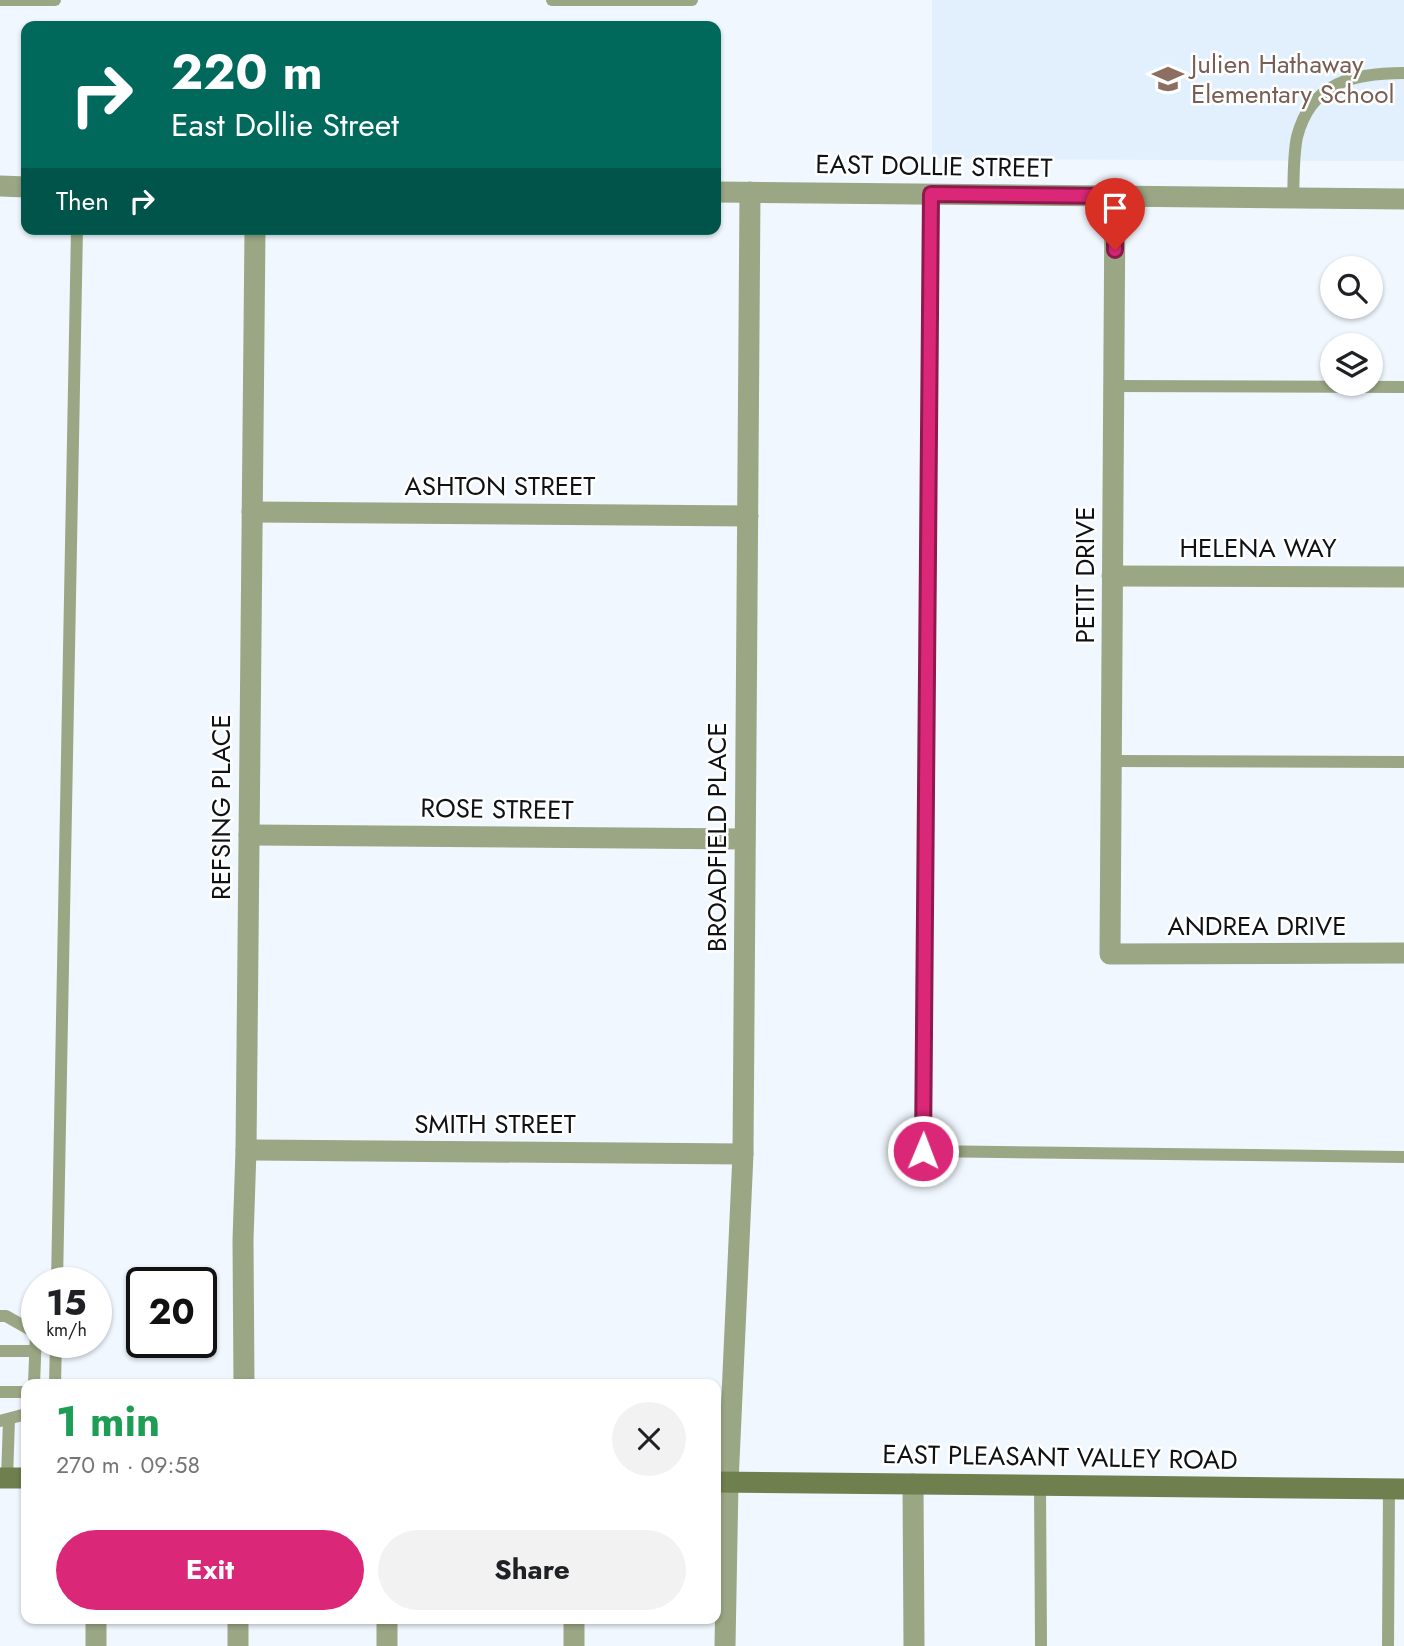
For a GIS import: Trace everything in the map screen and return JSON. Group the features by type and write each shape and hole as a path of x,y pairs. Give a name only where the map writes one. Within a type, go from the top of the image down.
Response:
{"main road":[{"name":"EAST PLEASANT VALLEY ROAD","path":"722,1483 1397,1489"}],"street":[{"path":"0,186 21,187"},
{"name":"EAST DOLLIE STREET","path":"721,192 1404,199"},
{"name":"BROADFIELD PLACE","path":"725,1646 722,1483 743,1154 750,192"},
{"name":"PETIT DRIVE","path":"1110,954 1115,196"},
{"name":"REFSING PLACE","path":"244,1379 243,1240 255,235"},
{"name":"ASHTON STREET","path":"252,512 748,516"},
{"name":"HELENA WAY","path":"1112,576 1404,577"},
{"name":"ROSE STREET","path":"249,835 745,839"},
{"name":"ANDREA DRIVE","path":"1110,954 1404,953"},
{"name":"SMITH STREET","path":"246,1150 743,1154"},
{"path":"913,1484 914,1646"},
{"path":"96,1624 96,1646"},
{"path":"238,1624 238,1646"},
{"path":"387,1624 387,1646"},
{"path":"574,1646 575,1624"}],"lane":[{"path":"0,0 55,0"},
{"path":"552,0 692,0"},
{"path":"1293,198 1297,138 1319,94 1340,81 1404,73"},
{"path":"931,194 923,1151 1404,1157"},
{"path":"57,1267 77,235"},
{"path":"1114,386 1404,387"},
{"path":"1112,761 1404,762"},
{"path":"0,1316 6,1316 21,1324"},
{"path":"0,1351 21,1351"},
{"path":"34,1379 36,1358"},
{"path":"55,1358 55,1379"},
{"path":"35,1366 55,1367"},
{"path":"0,1392 21,1392"},
{"path":"5,1420 11,1478"},
{"path":"1040,1485 1041,1646"},
{"path":"1388,1646 1397,1489"}],"shaded area":[{"name":"Julien Hathaway Elementary School","path":"932,0 1404,0 1404,161 932,159"}],"place":[{"name":"Julien Hathaway Elementary School","path":"1168,79"}],"route":[{"path":"923,1151 931,194 1115,196 1115,250"}]}
